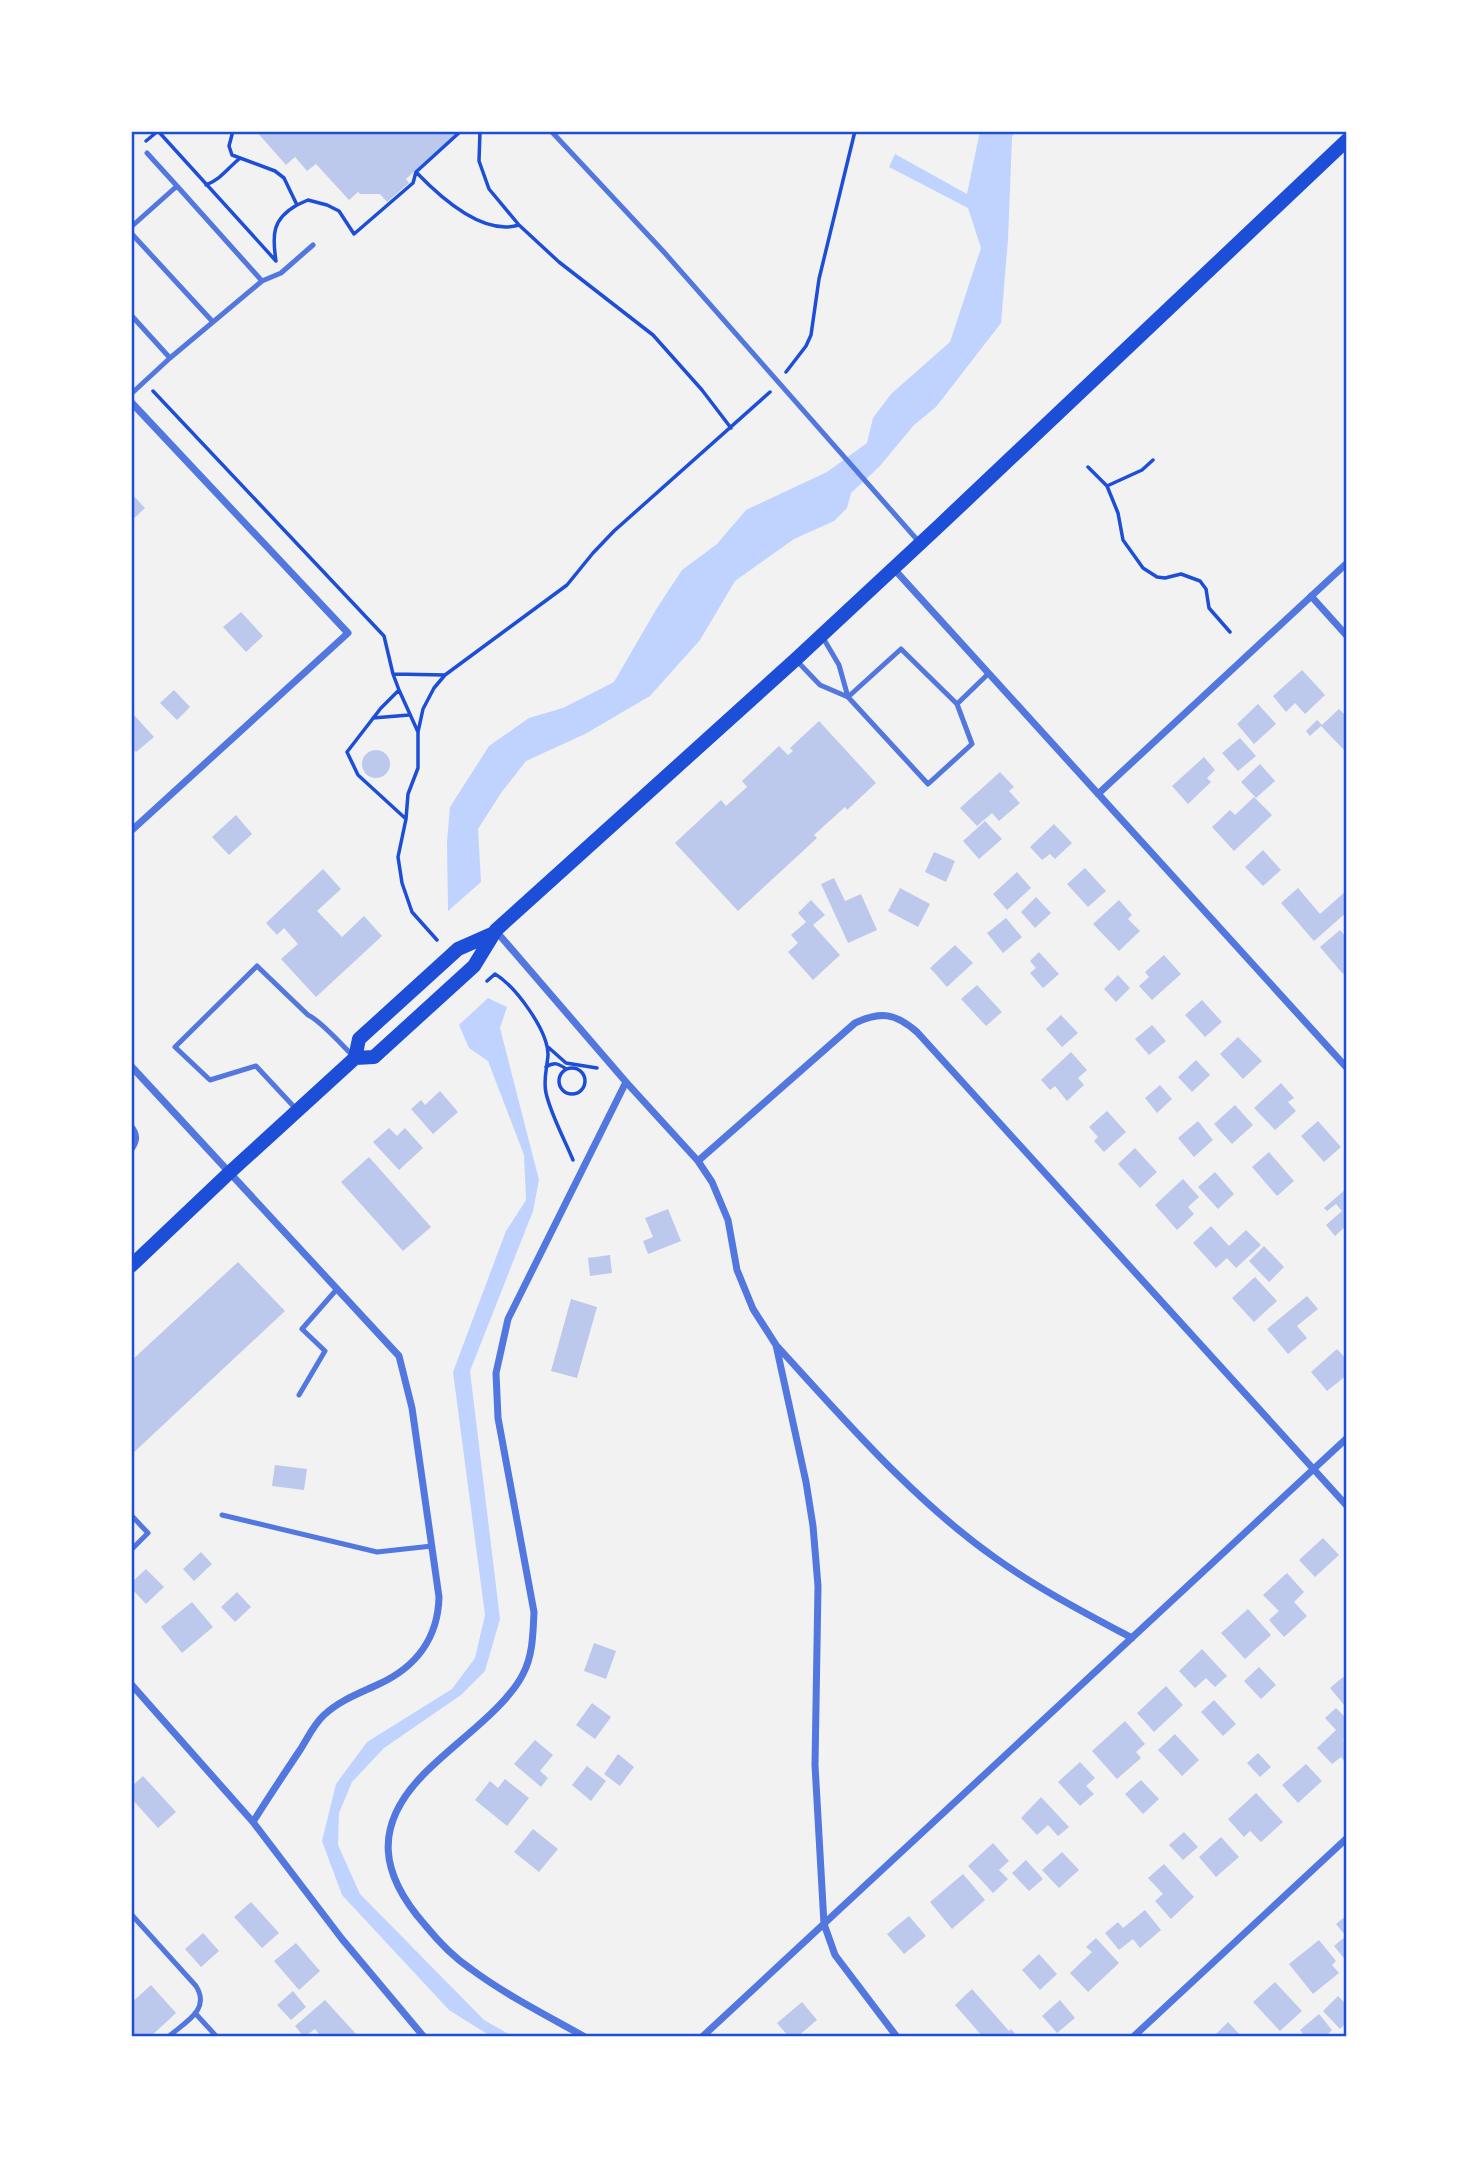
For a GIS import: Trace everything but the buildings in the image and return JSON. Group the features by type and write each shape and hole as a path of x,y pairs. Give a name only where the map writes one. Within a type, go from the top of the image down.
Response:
{"main road":[{"path":"131,1266 355,1058 359,1039 458,949 494,932 795,660 1347,140"},
{"path":"355,1058 374,1057 442,996 474,966 494,932"}],"street":[{"path":"131,402 348,633 131,831"},
{"path":"1098,794 1347,563"},
{"path":"894,569 1347,1068"},
{"path":"1311,596 1347,636"},
{"path":"494,932 698,1161 721,1200 728,1220 737,1270 753,1309 776,1345 887,1463 992,1556 1042,1589 1132,1638"},
{"path":"698,1161 855,1023 871,1016 888,1015 905,1021 1347,1506"},
{"path":"131,1066 399,1356 412,1408 439,1597 439,1613 428,1644 418,1658 398,1674 355,1694 322,1717 253,1822"},
{"path":"585,2037 502,1991 469,1968 439,1942 405,1901 394,1880 388,1845 396,1811 408,1794 422,1776 513,1689 528,1662 533,1642 534,1612 498,1418 496,1373 508,1319 626,1082"},
{"path":"776,1345 806,1482 818,1586 815,1765 824,1924 835,1955 897,2037"},
{"path":"702,2037 1347,1438"},
{"path":"131,1684 253,1822 342,1939 424,2037"},
{"path":"1133,2037 1347,1838"}],"lane":[{"path":"551,131 663,251 920,543"},
{"path":"147,153 262,281"},
{"path":"131,227 177,186"},
{"path":"131,233 213,322"},
{"path":"131,394 262,281 281,274 313,244"},
{"path":"131,315 170,358"},
{"path":"821,635 839,665 848,697"},
{"path":"795,660 820,685 848,697 928,784 972,744 957,704 901,649 848,697"},
{"path":"957,704 988,674"},
{"path":"298,1110 256,1066 210,1080 175,1046 257,966 309,1015 317,1019 355,1058"},
{"path":"131,1125 137,1133 137,1140 131,1151"},
{"path":"299,1395 325,1350 302,1329 337,1289"},
{"path":"131,1515 148,1533 131,1550"},
{"path":"222,1515 377,1552 432,1546"},
{"path":"131,1914 201,1994 202,2003 195,2013 168,2037"},
{"path":"195,2013 217,2037"}],"path":[{"path":"158,131 276,261 273,232 283,215 308,200 339,211 354,234 413,183 416,173 461,131"},
{"path":"233,131 229,146 232,155 275,171 284,178 298,205"},
{"path":"480,131 479,161 489,188 519,225 559,262 653,335 702,390 731,428"},
{"path":"788,371 811,335 819,279 855,131"},
{"path":"206,185 220,179 239,159"},
{"path":"416,173 439,195 470,216 506,229 519,225"},
{"path":"437,940 412,912 402,883 398,857 408,794 418,768 418,732 423,709 434,688 445,675 567,585 614,531 767,396"},
{"path":"1107,486 1142,470 1153,460"},
{"path":"1088,467 1107,486 1118,513 1123,540 1143,568 1157,578 1181,574 1200,581 1206,589 1209,608 1230,632"},
{"path":"393,674 445,675"},
{"path":"399,690 418,732"},
{"path":"373,718 409,715"},
{"path":"487,981 495,974 512,989 540,1027 547,1045 546,1095 580,1174"},
{"path":"547,1045 566,1063 578,1068 584,1077 581,1090 570,1094 563,1090 559,1084 560,1076 566,1069"},
{"path":"546,1067 552,1063 566,1069 590,1066 598,1069 614,1068"}],"water":[{"path":"980,131 1015,131 1012,137 1001,323 936,407 914,425 879,467 851,493 847,508 834,521 794,539 735,581 700,640 650,696 585,734 526,761 478,829 481,882 448,911 447,842 450,807 489,746 529,718 563,708 614,682 682,570 717,544 746,510 827,472 867,443 873,418 891,394 950,342 981,248 968,208 889,167 895,154 967,194"},
{"path":"488,998 507,1007 500,1028 539,1180 533,1211 470,1371 500,1619 485,1671 461,1695 384,1748 352,1782 339,1813 338,1845 360,1894 484,2020 514,2037 492,2037 449,2010 342,1895 322,1841 336,1784 367,1742 452,1689 475,1658 485,1615 453,1372 506,1231 526,1200 524,1155 488,1061 469,1048 459,1025"}]}
